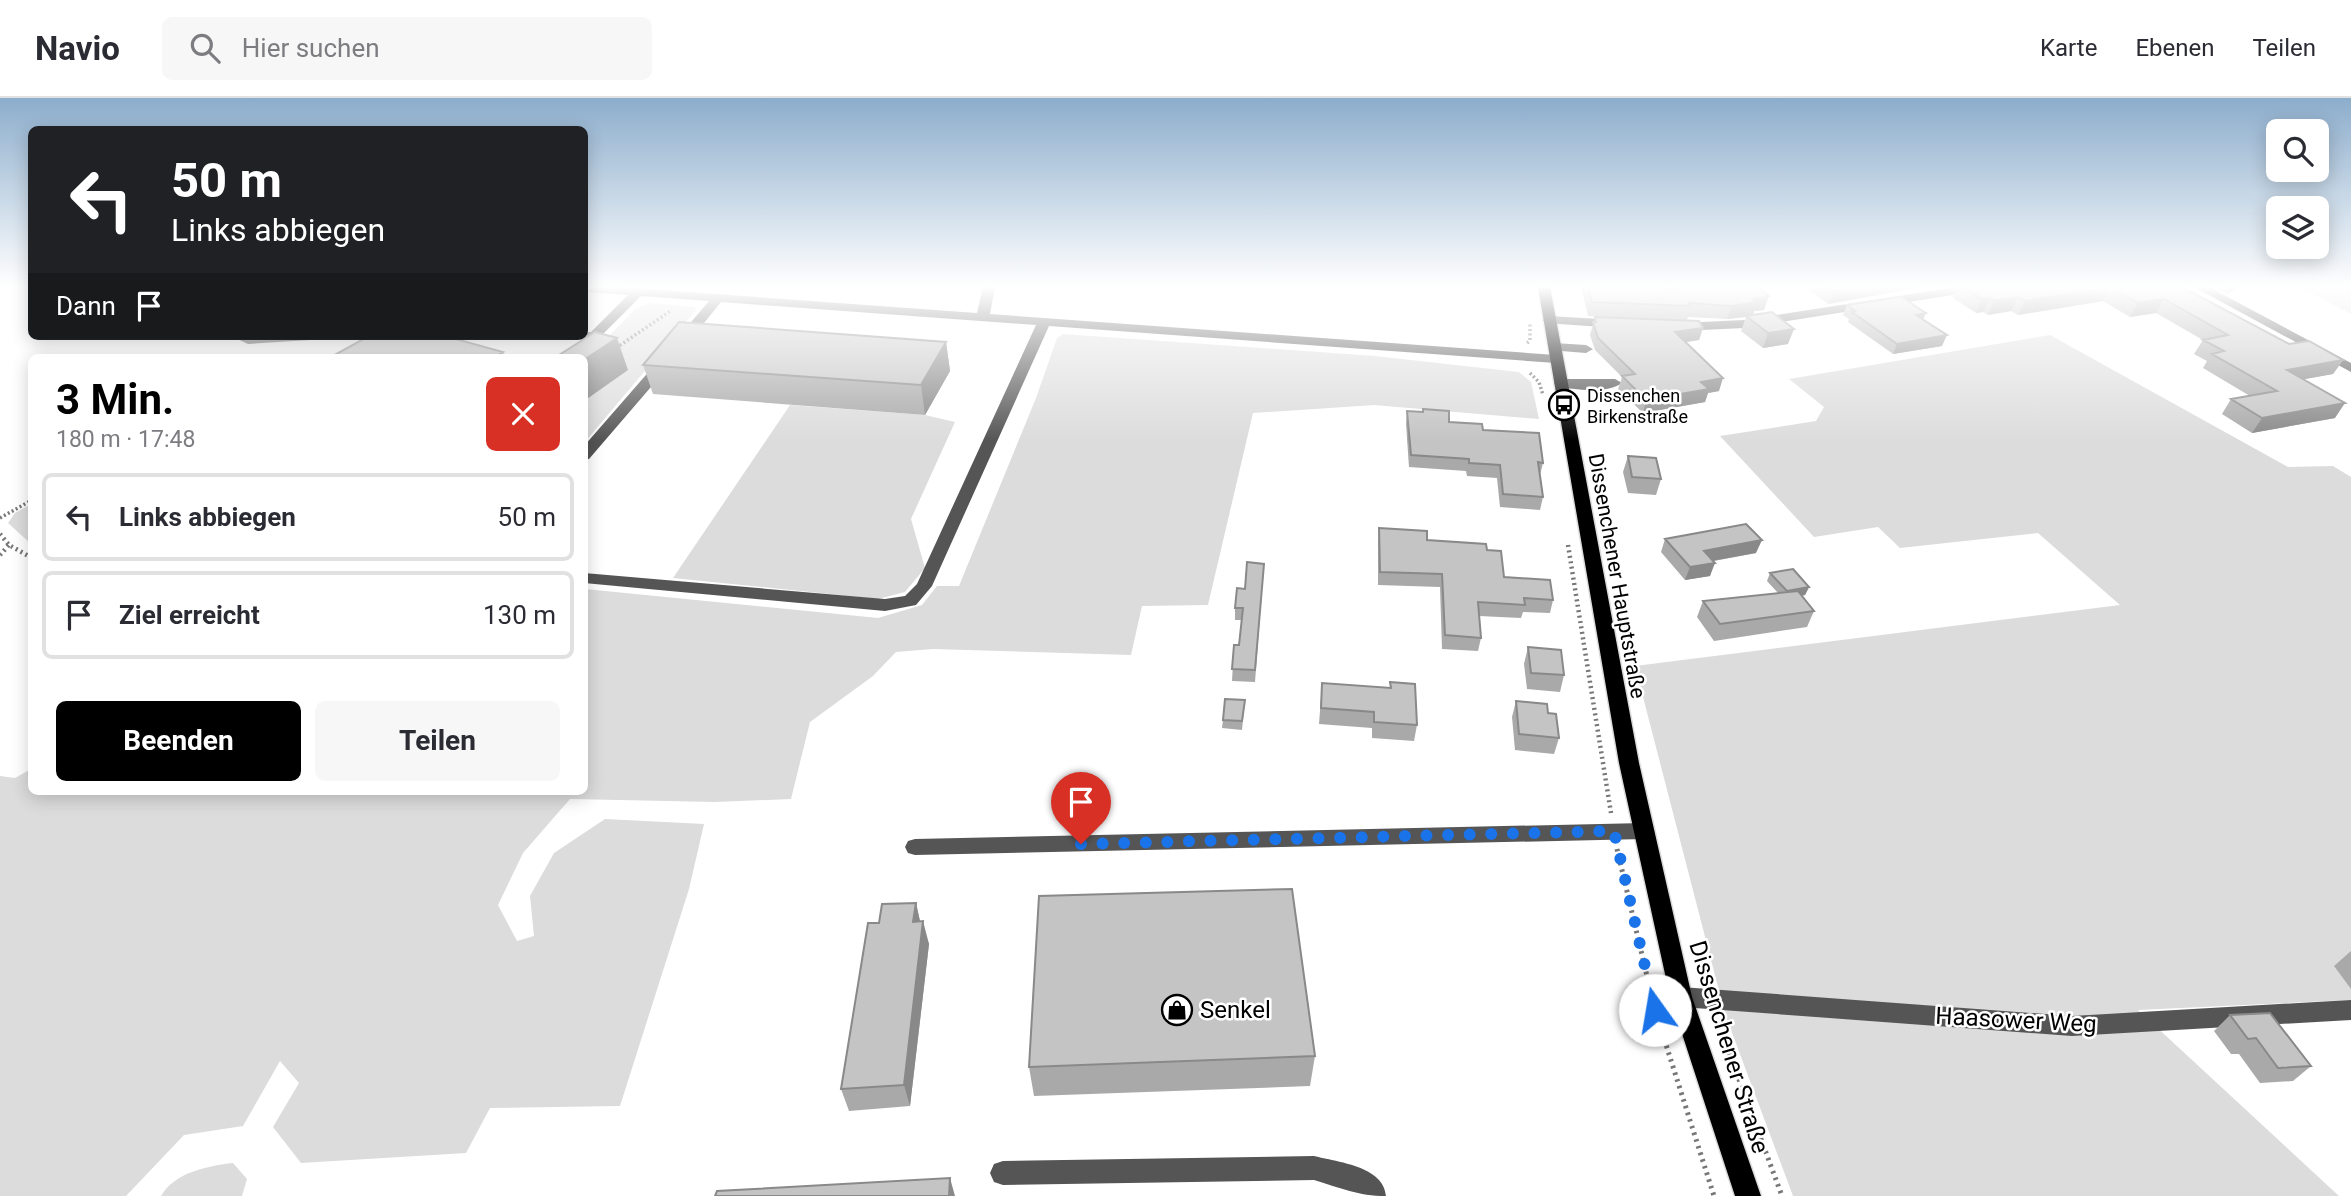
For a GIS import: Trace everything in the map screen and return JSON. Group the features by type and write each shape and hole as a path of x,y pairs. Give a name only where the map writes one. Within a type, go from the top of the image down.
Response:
{"main road":[{"name":"Dissenchener Hauptstraße","path":"1552,338 1629,763 1644,831"},
{"name":"Dissenchener Straße","path":"1644,831 1681,997 1748,1196"}],"street":[{"path":"576,354 594,338"},
{"path":"588,451 684,338"},
{"path":"588,578 885,605 910,601 924,586 1037,338"},
{"path":"1327,338 1555,353 1586,349"},
{"path":"2296,338 2351,368"},
{"path":"1561,383 1615,383"},
{"path":"915,847 1644,831"},
{"name":"Haasower Weg","path":"1681,997 2072,1027 2351,1010"},
{"path":"1003,1173 1314,1168 1358,1180 1373,1191 1373,1196"}],"path":[{"path":"607,354 631,338"},
{"path":"1531,373 1539,382 1544,399"},
{"path":"0,517 28,502"},
{"path":"0,534 9,545 28,556"},
{"path":"1566,534 1614,831 1655,1010 1714,1196"},
{"path":"0,555 9,545"},
{"path":"1695,953 1782,1196"}],"shaded area":[{"path":"607,338 672,338 588,438 588,380 592,354"},
{"path":"1057,338 1123,338 1375,356 1519,372 1531,382 1539,419 1374,405 1253,413 1208,605 1142,606 1131,655 933,649 896,652 873,676 810,722 791,799 715,802 570,799 523,853 498,905 517,941 534,936 530,896 554,853 605,819 704,824 689,889 620,1106 490,1108 466,1153 301,1163 273,1127 299,1083 280,1061 243,1126 184,1135 126,1196 0,1196 0,776 15,778 28,771 28,795 588,795 588,589 878,618 922,605 937,586 959,586 1036,398"},
{"path":"2031,338 2056,338 2288,467 2333,466 2351,477 2351,1000 2138,1010 2339,1196 1793,1196 1725,1014 1635,666 2120,605 2038,533 1900,548 1878,527 1814,537 1720,436 1816,421 1824,407 1789,379"},
{"path":"790,405 925,415 955,422 911,519 925,568 905,592 878,599 673,578"},
{"path":"28,506 28,541 8,523 15,513"},
{"path":"233,1163 247,1179 242,1196 161,1196 183,1176 203,1168"}],"building":[{"path":"588,338 617,338 588,357 588,354 561,354"},
{"path":"665,338 896,338 946,342 921,385 643,365"},
{"path":"1598,338 1682,338 1723,378 1701,382 1709,389 1646,400 1622,376 1635,374"},
{"path":"1889,338 1929,338 1897,344"},
{"path":"2278,338 2289,344 2309,341 2343,360 2287,370 2345,403 2262,418 2231,399 2277,391 2212,354 2224,351 2203,340"},
{"path":"362,340 460,340 503,352 500,354 336,354"},
{"path":"1423,409 1449,411 1449,422 1482,424 1483,430 1539,433 1543,463 1538,462 1543,497 1503,494 1500,465 1469,463 1469,459 1411,455 1407,411 1423,412"},
{"path":"1628,456 1656,458 1661,479 1632,477"},
{"path":"1746,524 1762,540 1704,551 1715,563 1690,567 1665,539"},
{"path":"1379,528 1427,531 1427,540 1486,544 1487,550 1501,551 1504,577 1550,580 1553,600 1524,598 1525,605 1478,602 1481,638 1445,635 1442,574 1380,572"},
{"path":"1247,562 1264,564 1255,670 1232,669 1234,645 1239,645 1243,608 1235,608 1237,588 1245,589"},
{"path":"1793,569 1809,587 1787,591 1770,573"},
{"path":"1798,591 1814,611 1720,624 1703,601"},
{"path":"1528,647 1561,650 1564,675 1531,673"},
{"path":"1390,682 1415,684 1417,725 1374,722 1374,712 1321,708 1322,683 1391,688"},
{"path":"1225,699 1245,700 1242,721 1223,720"},
{"path":"1516,701 1547,704 1548,713 1556,714 1559,738 1519,734"},
{"path":"1292,889 1315,1056 1029,1067 1039,896"},
{"path":"916,903 913,922 923,921 904,1085 841,1089 868,923 879,923 882,904"},
{"path":"2270,1013 2311,1066 2278,1068 2256,1038 2248,1039 2230,1015"},
{"path":"950,1178 949,1196 715,1196 717,1191"}],"place":[{"name":"Dissenchen Birkenstraße","path":"1564,405"},
{"name":"Senkel","path":"1177,1010"}],"route":[{"path":"1081,844 1614,831 1655,1010"}]}
